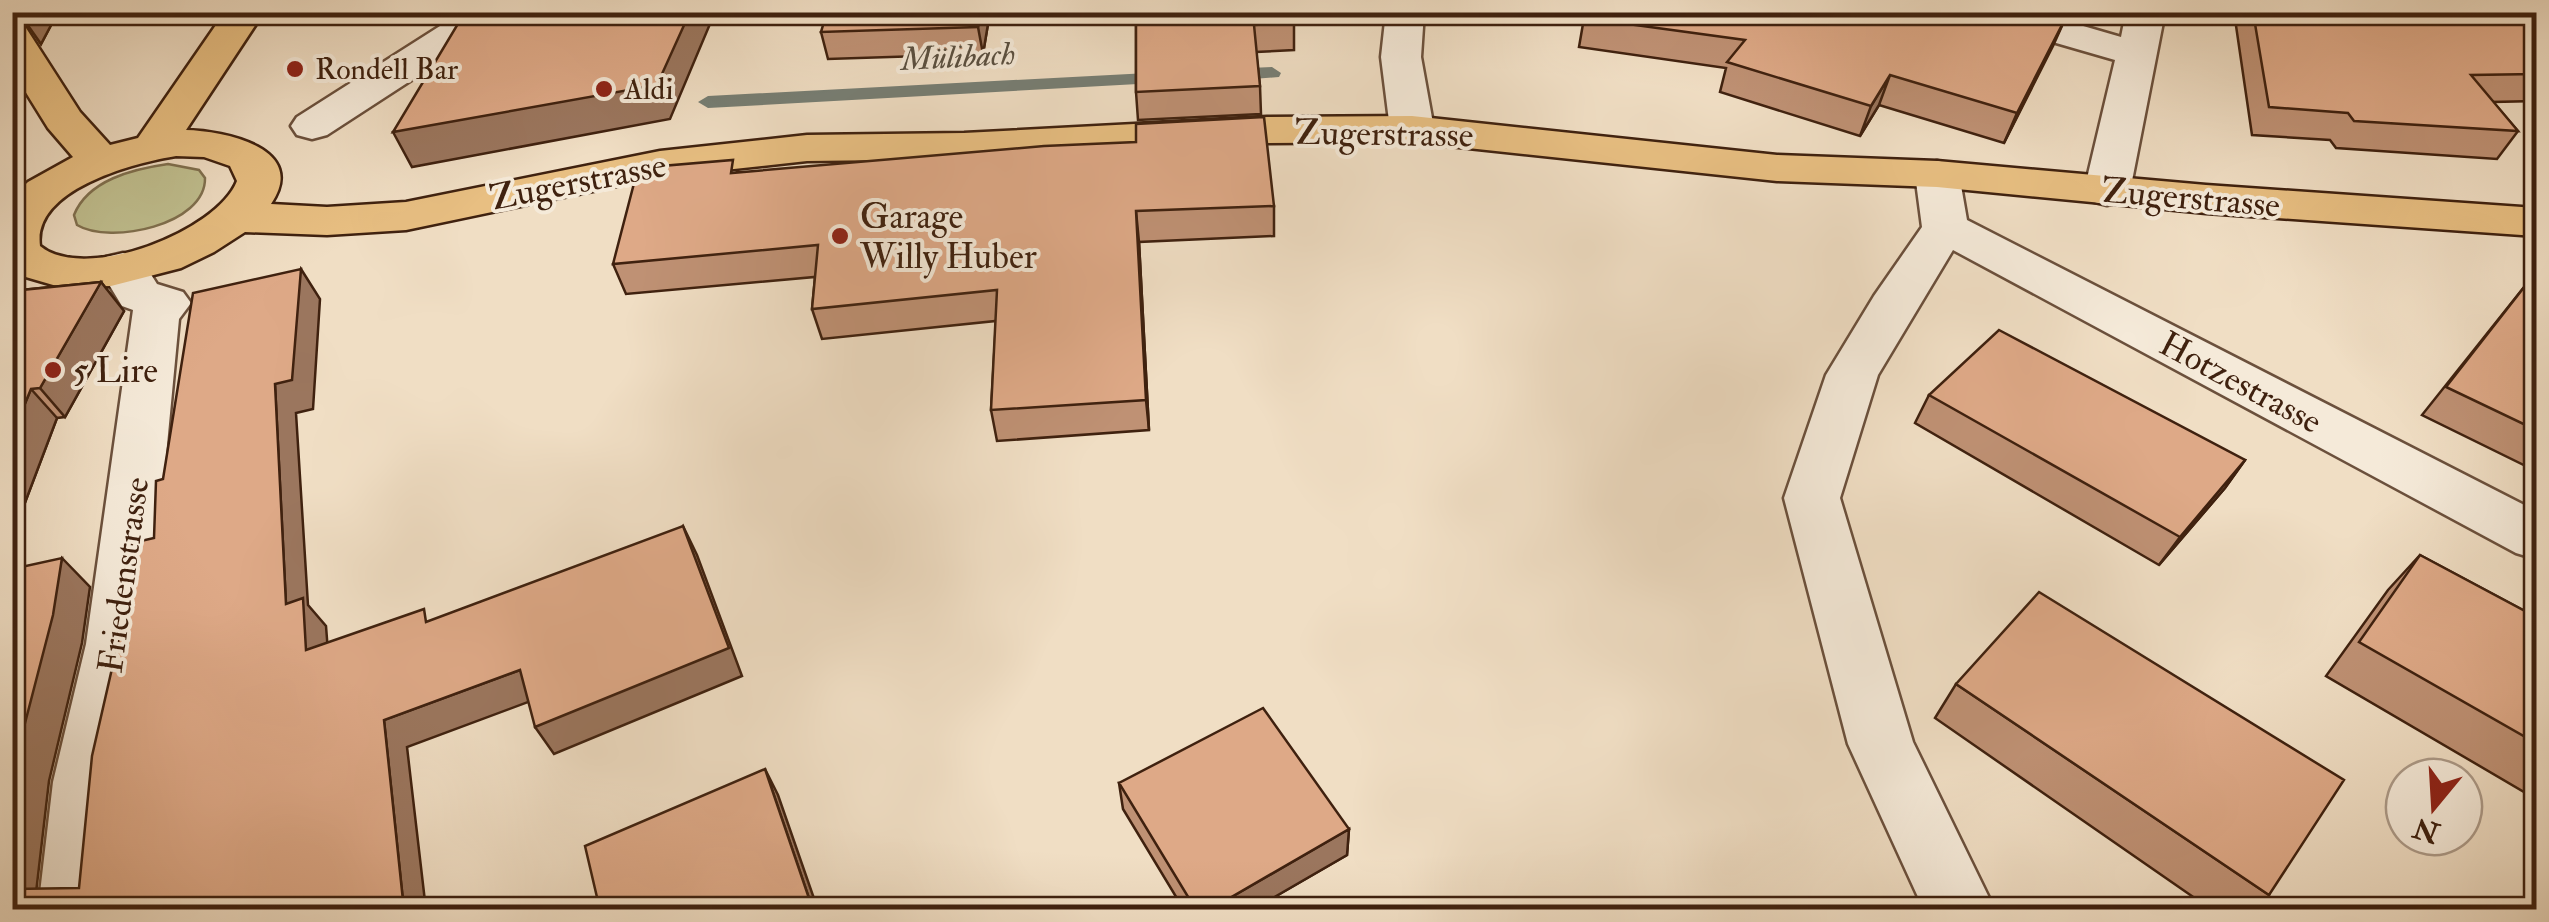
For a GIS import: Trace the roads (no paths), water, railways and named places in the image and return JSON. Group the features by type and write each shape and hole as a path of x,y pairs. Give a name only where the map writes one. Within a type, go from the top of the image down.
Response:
{"main road":[{"path":"153,146 245,12"},
{"path":"12,36 63,119 101,162"},
{"name":"Zugerstrasse","path":"235,217 328,220 406,216 592,175 725,155 807,148 964,146 1267,130 1412,128 1777,168 1941,201 2107,191 2536,222"},
{"path":"215,144 244,152 258,169 259,180 235,217 186,248 122,268 72,273 23,271 15,245 17,218 46,193 101,162 153,146 215,144"}],"street":[{"path":"312,126 490,12"},
{"path":"1405,12 1401,57 1412,128"},
{"path":"1990,12 2138,54"},
{"path":"2107,191 2146,12"},
{"path":"1941,201 1852,374 1812,498 1882,744 1960,910"},
{"name":"Hotzestrasse","path":"1941,201 2536,537"},
{"name":"Friedenstrasse","path":"74,910 86,782 118,644 155,315 166,303 139,295 122,268"}],"waterway":[{"name":"Mülibach","path":"1227,75 1272,73"},
{"name":"Mülibach","path":"708,102 1167,78"}],"place":[{"name":"Rondell Bar","path":"295,69"},
{"name":"Aldi","path":"604,89"},
{"name":"Garage Willy Huber","path":"840,236"},
{"name":"5 Lire","path":"53,370"}]}
